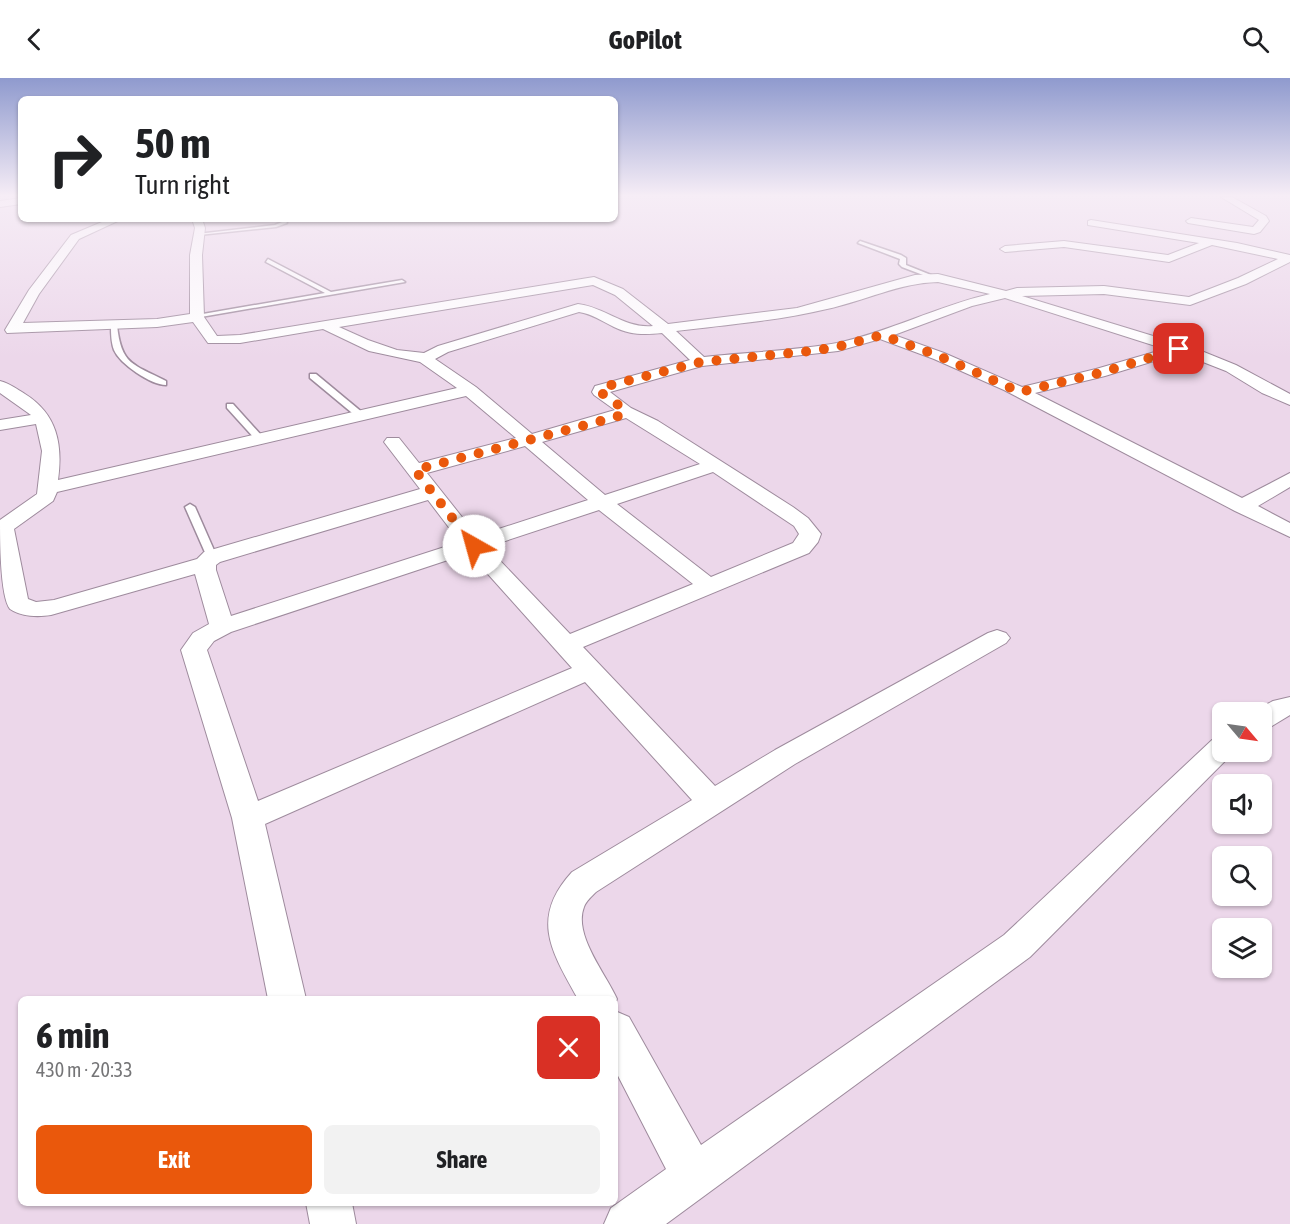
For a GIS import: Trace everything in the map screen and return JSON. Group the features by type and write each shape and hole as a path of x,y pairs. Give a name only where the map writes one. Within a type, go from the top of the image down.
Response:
{"street":[{"path":"65,250 33,293 10,333 157,323 197,317"},
{"path":"197,250 197,317 209,336 221,341 594,280 605,283 663,328 701,362"},
{"path":"1107,250 1163,259 1174,258 1190,250"},
{"path":"566,645 801,548 807,542 810,534 794,516 652,425 625,411 600,392 601,389 701,362 837,347 882,335 949,309 1004,294 1036,290 1104,290 1190,301 1287,262 1289,257 1258,250"},
{"path":"325,325 370,348 403,356 426,358 443,349 578,308 591,310 631,330 663,328 812,309 915,279 933,277 1004,294 1215,361 1290,400"},
{"path":"882,335 939,356 1020,392 1290,531"},
{"path":"1020,392 1100,373 1179,349"},
{"path":"426,358 427,362 470,390 603,503 710,586"},
{"path":"0,386 35,410 47,426 50,440 46,497 4,527 3,534 17,603 21,606 42,610 57,608 432,492"},
{"path":"47,488 470,390"},
{"path":"415,470 616,417 625,411"},
{"path":"0,425 41,418"},
{"path":"393,442 474,546 712,802"},
{"path":"286,996 248,818 194,650 197,642 205,635 222,627 716,465"},
{"path":"1242,507 1290,479"},
{"path":"208,560 205,570 222,627"},
{"path":"596,996 568,942 566,918 570,898 584,882 785,757 997,638"},
{"path":"248,818 590,670"},
{"path":"1272,713 1290,706"},
{"path":"627,1224 1017,946 1212,757"},
{"path":"618,1036 694,1176"},
{"path":"330,1206 333,1224"}],"lane":[{"path":"884,250 903,258 904,266 933,277"},
{"path":"268,261 330,294"},
{"path":"197,317 402,282"},
{"path":"114,325 117,349 122,357 164,383"},
{"path":"313,376 360,415"},
{"path":"230,406 259,438"},
{"path":"190,507 208,560"}],"route":[{"path":"474,546 415,470 616,417 622,414 624,409 600,392 601,389 611,385 701,362 812,351 882,335 939,356 1020,392 1100,373 1179,349"}]}
